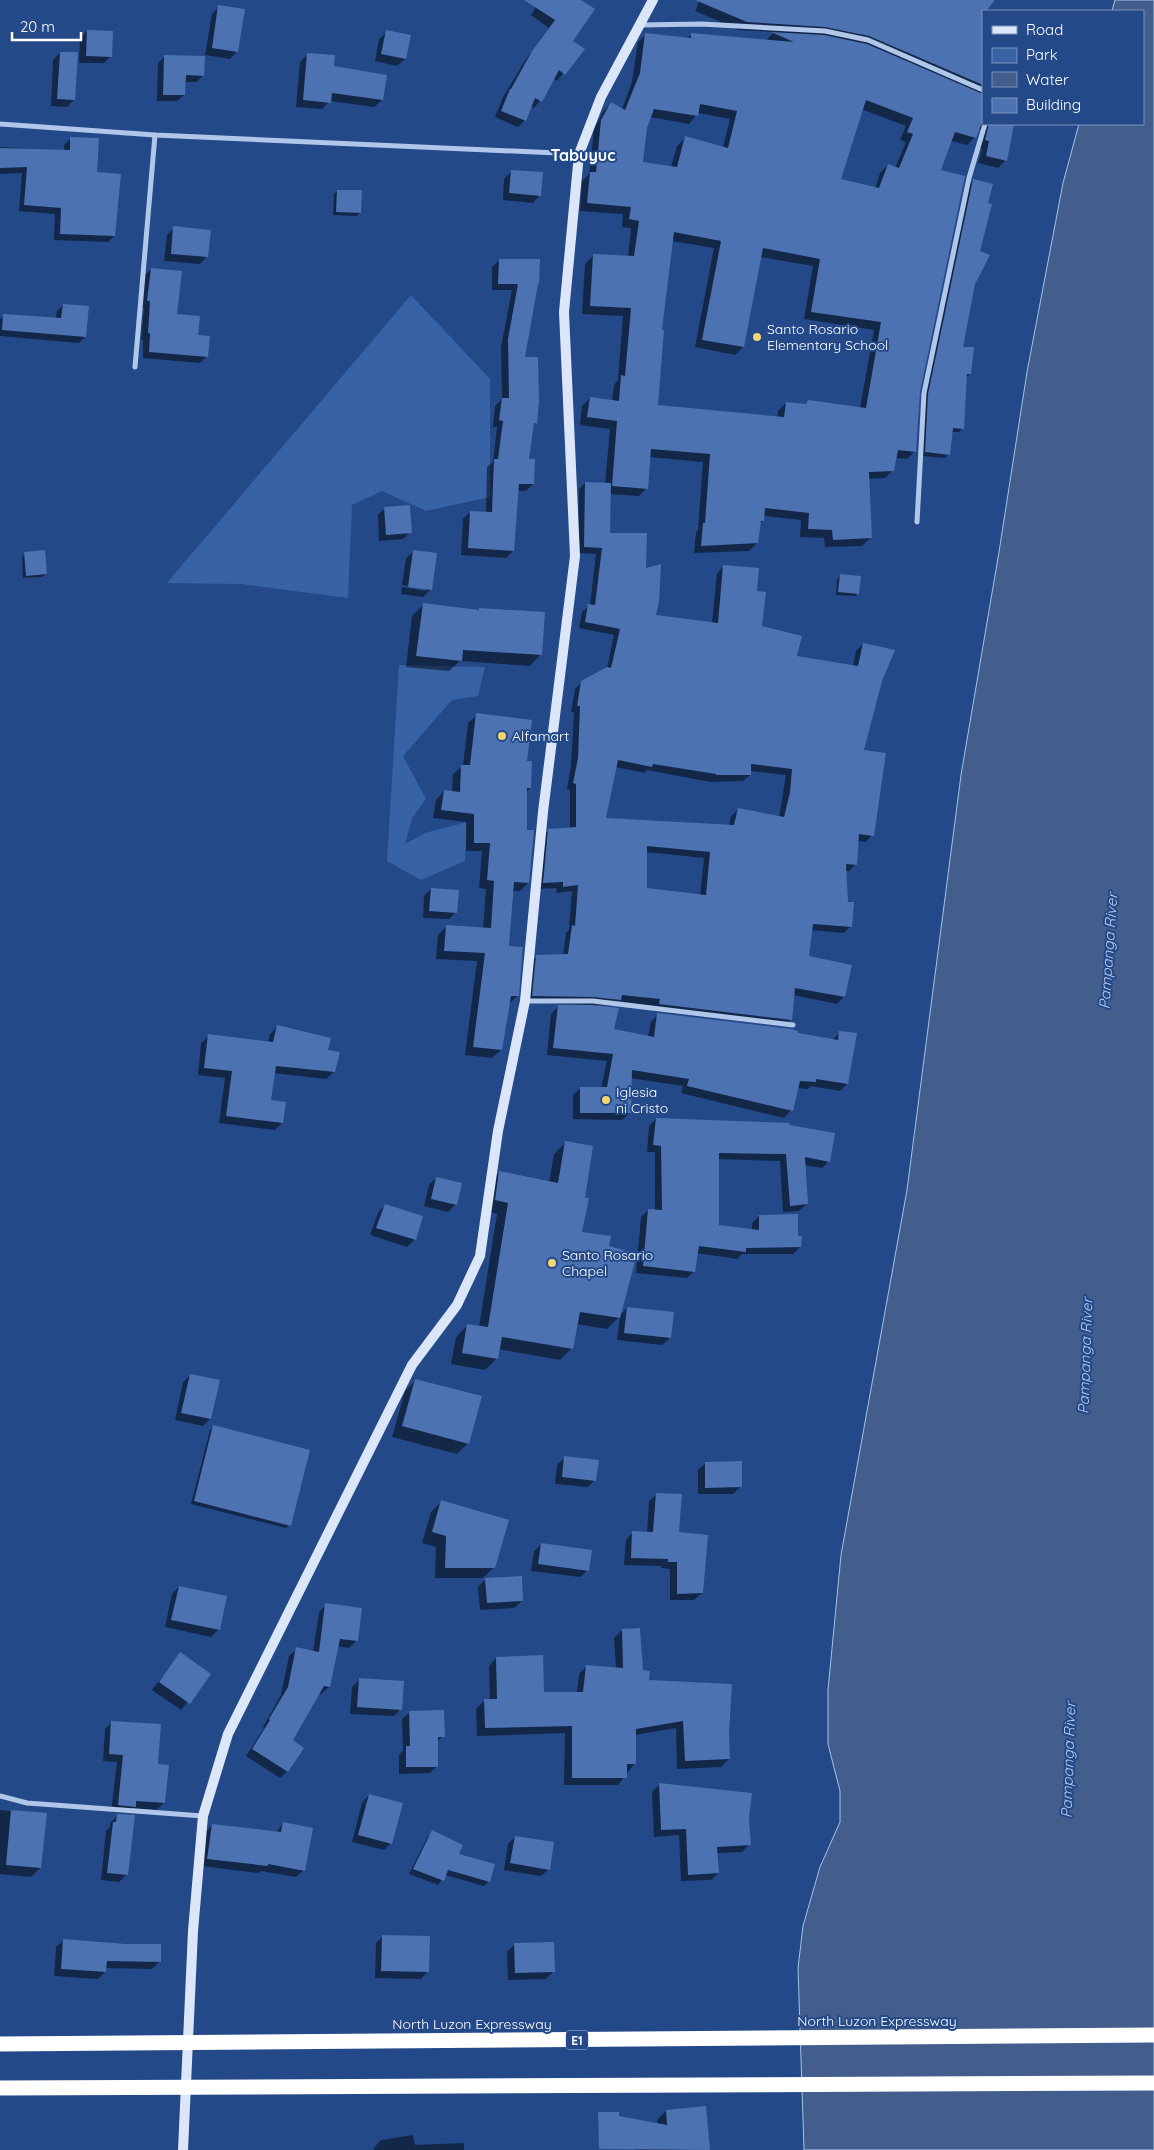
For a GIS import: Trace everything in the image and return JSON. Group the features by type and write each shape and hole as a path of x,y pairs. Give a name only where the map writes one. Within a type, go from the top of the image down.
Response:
{"highway":[{"name":"North Luzon Expressway","path":"0,2044 1154,2036"},
{"path":"0,2088 1154,2082"}],"street":[{"path":"183,2150 193,1931 203,1816 228,1734 412,1365 457,1305 480,1256 498,1131 525,1001 543,812 575,556 564,312 579,154 601,97 654,0"},
{"path":"640,25 702,24 825,30 868,40 982,90"},
{"path":"0,124 155,135 579,154"},
{"path":"917,522 924,393 962,206 985,125"},
{"path":"135,367 155,135"},
{"path":"525,1001 593,1001 793,1025"},
{"path":"0,1796 27,1803 203,1816"},
{"path":"0,2049 188,2045"}],"green space":[{"path":"411,295 490,379 490,497 426,511 382,491 352,505 348,598 240,584 167,583"},
{"path":"399,665 485,667 478,696 452,700 403,756 426,799 412,818 405,844 425,833 467,822 465,861 421,880 387,861"}],"water":[{"name":"Pampanga River","path":"1115,0 1154,0 1154,2150 804,2150 798,1968 803,1926 820,1867 840,1822 840,1791 828,1744 828,1690 841,1555 907,1190 961,775 1027,372 1063,183 1079,125 1144,125 1144,10 1112,10"}],"building":[{"path":"524,0 581,0 595,9 573,41 585,49 565,75 559,70 542,102 535,98 526,121 501,111 510,89 532,51 555,20"},
{"path":"695,0 995,0 987,10 982,10 982,85 869,36 825,27 747,22"},
{"path":"218,5 245,9 238,52 212,48"},
{"path":"87,30 113,31 112,57 86,56"},
{"path":"386,30 411,35 406,59 381,54"},
{"path":"771,32 824,35 867,44 982,94 982,123 976,138 955,132 941,170 965,176 920,392 916,452 898,450 894,471 869,472 872,538 833,540 832,530 808,529 809,513 765,508 764,521 761,521 758,543 701,546 703,523 705,523 710,454 651,449 648,489 612,486 617,421 587,417 590,397 619,401 621,375 625,376 631,308 590,306 593,254 634,256 639,221 629,219 631,207 587,203 590,172 596,172 601,120 611,102 625,110 640,73 645,33 691,38 691,33 794,42","holes":["866,100 913,118 907,132 913,134 899,168 888,164 879,188 841,179","700,104 737,111 728,148 685,136 677,167 643,162 647,128 654,109 698,116","674,232 721,241 702,340 744,347 763,248 820,259 811,312 881,322 866,408 808,400 806,404 786,402 784,417 658,405 664,330 662,330"]},
{"path":"60,52 78,52 75,100 57,99"},
{"path":"307,53 335,55 334,66 387,75 383,100 332,93 331,103 303,100"},
{"path":"164,55 205,56 204,76 186,75 185,95 163,95"},
{"path":"989,125 1014,125 1007,161 986,156 989,141 985,140"},
{"path":"70,137 99,138 97,172 121,174 115,236 60,234 61,208 24,205 27,167 0,168 0,148 70,150"},
{"path":"511,170 543,172 541,196 509,193"},
{"path":"973,179 993,184 988,203 992,204 980,251 990,255 975,284 963,347 974,347 971,374 967,374 964,429 953,428 950,455 925,452 928,394"},
{"path":"337,190 362,190 361,213 336,212"},
{"path":"173,226 211,230 208,257 171,254"},
{"path":"499,259 540,259 539,284 525,357 538,357 539,401 537,424 534,423 529,459 535,459 534,484 519,484 514,551 468,548 470,511 492,512 494,459 498,459 503,421 499,420 502,398 509,398 508,339 518,284 498,284"},
{"path":"151,268 182,271 177,314 200,316 198,335 210,336 208,357 149,352 150,301 147,301"},
{"path":"63,304 89,306 86,337 2,330 3,314 61,318"},
{"path":"585,482 611,483 610,533 647,533 646,568 661,564 659,602 656,615 718,623 723,565 759,568 757,591 766,592 762,626 802,636 797,656 858,666 863,643 895,650 882,681 864,750 886,753 874,836 859,834 857,865 846,864 848,902 854,902 852,927 813,924 809,956 852,965 845,997 795,988 792,1020 659,1004 660,999 622,995 621,1000 593,997 532,996 536,955 568,954 572,925 575,926 578,885 563,887 563,882 543,883 548,829 576,827 576,784 573,783 578,758 580,706 577,706 581,681 607,667 611,668 620,629 585,622 588,604 595,605 602,548 584,547","holes":["618,760 652,767 653,764 716,775 751,775 751,764 792,769 790,792 784,817 738,808 734,825 606,818","647,846 710,852 706,895 647,888"]},
{"path":"410,505 412,533 386,535 384,507"},
{"path":"45,550 47,574 26,576 24,552"},
{"path":"413,550 437,553 432,590 408,587"},
{"path":"840,574 861,576 859,594 838,592"},
{"path":"423,603 479,610 479,608 545,612 542,655 463,650 462,661 416,656"},
{"path":"476,713 532,720 527,761 532,761 531,788 527,788 527,830 534,830 529,883 514,882 509,946 523,947 519,996 511,996 502,1050 473,1047 485,953 444,951 446,925 491,928 494,881 487,880 490,843 474,843 474,814 441,810 444,790 460,792 461,765 470,765"},
{"path":"431,888 459,890 457,913 429,911"},
{"path":"558,1005 593,1005 619,1008 614,1029 654,1037 657,1013 791,1029 798,1031 798,1033 838,1040 839,1031 857,1033 848,1084 816,1079 816,1082 800,1081 793,1111 687,1086 689,1079 632,1070 631,1113 580,1113 580,1087 607,1087 613,1054 553,1048"},
{"path":"277,1025 331,1038 328,1050 340,1052 335,1072 276,1066 271,1100 286,1102 283,1123 226,1116 232,1071 204,1068 208,1034 273,1042"},
{"path":"656,1118 790,1123 789,1125 835,1133 830,1162 805,1157 808,1204 790,1206 786,1154 719,1153 719,1225 759,1230 759,1215 798,1214 798,1236 802,1236 801,1247 746,1248 746,1252 699,1246 695,1272 643,1266 648,1209 662,1210 661,1146 653,1145"},
{"path":"565,1141 593,1146 585,1198 589,1198 582,1232 611,1236 609,1246 637,1254 620,1318 580,1312 573,1349 502,1337 498,1359 462,1353 467,1324 488,1327 508,1203 495,1200 499,1171 558,1183"},
{"path":"436,1177 462,1183 457,1205 431,1199"},
{"path":"385,1204 423,1216 416,1240 376,1228"},
{"path":"627,1307 674,1312 671,1338 624,1333"},
{"path":"190,1374 220,1380 211,1419 181,1413"},
{"path":"415,1379 482,1396 469,1444 402,1426"},
{"path":"213,1425 310,1450 291,1526 194,1501"},
{"path":"564,1456 599,1460 596,1481 562,1477"},
{"path":"742,1461 742,1487 705,1488 705,1462"},
{"path":"656,1493 682,1494 679,1532 708,1535 703,1593 677,1594 677,1562 668,1562 668,1559 631,1558 632,1531 653,1532"},
{"path":"441,1500 509,1520 495,1568 445,1568 446,1536 432,1532"},
{"path":"541,1543 592,1550 589,1571 538,1564"},
{"path":"522,1576 523,1601 487,1603 485,1578"},
{"path":"179,1586 227,1596 220,1630 171,1620"},
{"path":"325,1603 362,1608 358,1641 340,1639 330,1687 324,1686 293,1740 304,1748 288,1772 252,1749 288,1687 296,1647 319,1652"},
{"path":"640,1628 643,1670 650,1671 649,1680 732,1684 729,1734 730,1759 685,1761 683,1721 636,1729 636,1764 627,1764 627,1778 572,1778 572,1726 485,1728 484,1699 497,1699 496,1657 543,1655 544,1692 583,1692 586,1665 623,1668 622,1629"},
{"path":"180,1652 211,1674 190,1704 159,1682"},
{"path":"359,1678 404,1681 402,1710 357,1707"},
{"path":"444,1710 445,1737 438,1737 438,1767 406,1767 406,1746 410,1746 409,1711"},
{"path":"111,1721 161,1724 158,1764 169,1765 165,1803 136,1801 136,1807 118,1805 123,1755 109,1754"},
{"path":"659,1783 752,1793 749,1818 751,1845 717,1847 719,1873 688,1875 686,1829 661,1830"},
{"path":"369,1794 403,1803 392,1844 358,1835"},
{"path":"11,1810 47,1813 41,1868 6,1865"},
{"path":"117,1814 135,1815 128,1875 107,1873 113,1822 116,1822"},
{"path":"283,1822 313,1828 305,1871 268,1864 268,1866 207,1859 212,1824 281,1832"},
{"path":"432,1830 463,1845 459,1854 495,1864 490,1882 448,1870 444,1881 413,1869"},
{"path":"515,1836 554,1842 550,1870 510,1863"},
{"path":"382,1935 430,1936 429,1972 381,1971"},
{"path":"63,1939 126,1944 161,1944 161,1962 107,1961 106,1972 61,1969"},
{"path":"554,1942 555,1972 515,1973 514,1943"},
{"path":"706,2106 710,2150 599,2149 598,2112 619,2112 619,2116 667,2125 666,2110"}],"place":[{"name":"Santo Rosario Elementary School","path":"757,337"},
{"name":"Alfamart","path":"502,736"},
{"name":"Iglesia ni Cristo","path":"606,1100"},
{"name":"Santo Rosario Chapel","path":"552,1263"}],"district":[{"name":"Tabuyuc","path":"583,155"}]}
